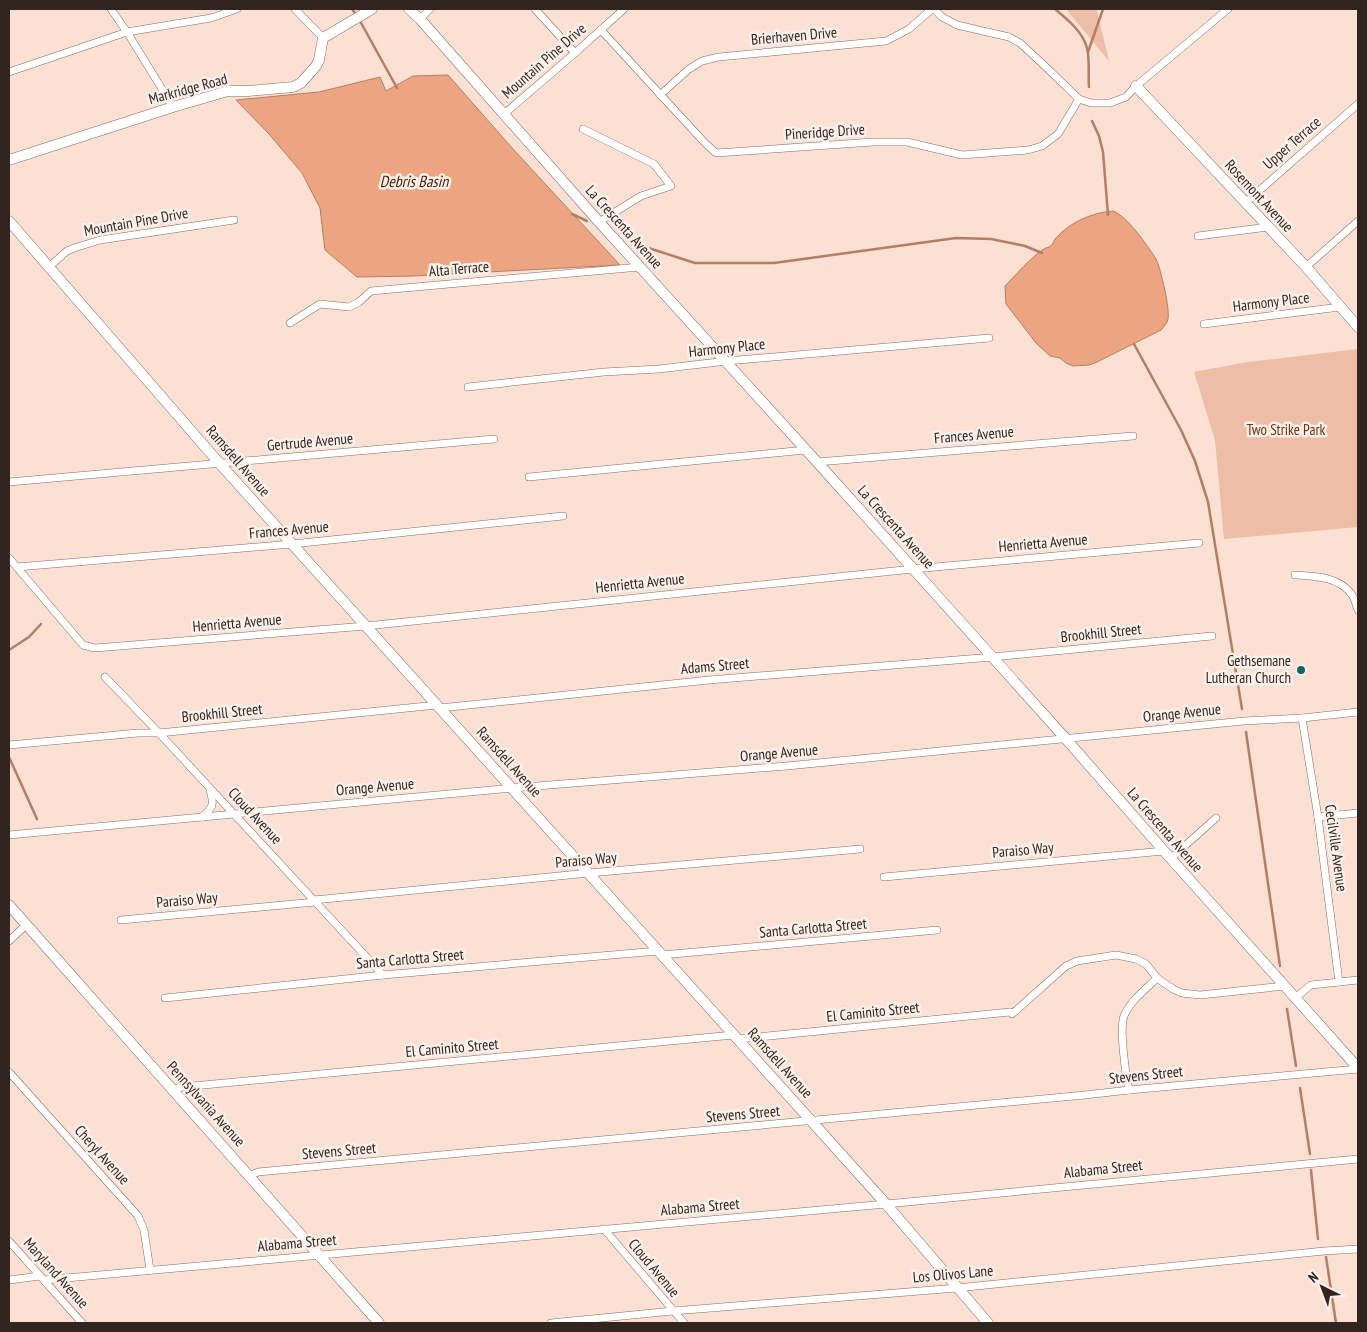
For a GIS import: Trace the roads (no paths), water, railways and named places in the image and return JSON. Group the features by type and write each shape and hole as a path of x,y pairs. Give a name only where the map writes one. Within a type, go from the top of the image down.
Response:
{"street":[{"path":"111,9 173,107"},
{"path":"9,72 127,32 211,18 237,9"},
{"path":"295,9 323,38 372,9"},
{"name":"La Crescenta Avenue","path":"409,9 993,657 1358,1068"},
{"path":"420,19 430,9"},
{"path":"535,9 575,54"},
{"name":"Mountain Pine Drive","path":"504,114 575,54 624,9"},
{"path":"933,9 942,17 957,25 1009,37 1020,43 1079,99 1110,103 1126,97 1136,86 1228,9"},
{"name":"Brierhaven Drive","path":"660,95 689,69 702,61 719,56 886,41 909,29 933,9"},
{"name":"Pineridge Drive","path":"601,30 716,153 873,142 907,142 962,154 1028,150 1042,146 1058,134 1079,99"},
{"name":"Markridge Road","path":"9,160 228,91 293,87 301,82 316,66 323,38"},
{"name":"Rosemont Avenue","path":"1136,86 1306,267 1358,327"},
{"name":"Upper Terrace","path":"1245,203 1358,104"},
{"path":"583,129 654,164 671,186 641,196 600,222"},
{"name":"Mountain Pine Drive","path":"49,267 67,251 100,240 234,220"},
{"name":"Ramsdell Avenue","path":"9,221 220,464 812,1121 988,1323"},
{"path":"1306,267 1358,221"},
{"path":"1198,236 1268,227"},
{"name":"Alta Terrace","path":"290,323 320,304 348,307 359,302 370,290 640,267"},
{"name":"Harmony Place","path":"1204,324 1340,307"},
{"name":"Harmony Place","path":"468,387 604,372 659,369 726,361 989,338"},
{"name":"Frances Avenue","path":"817,462 1133,436"},
{"name":"Gertrude Avenue","path":"9,482 494,439"},
{"path":"529,477 806,450"},
{"name":"Frances Avenue","path":"17,567 292,544 563,516"},
{"name":"Henrietta Avenue","path":"17,567 83,645 104,648 366,626 913,569 1199,543"},
{"path":"9,558 17,567"},
{"path":"1295,575 1319,576 1341,584 1352,595 1358,610"},
{"name":"Brookhill Street","path":"993,657 1212,636"},
{"name":"Adams Street","path":"438,706 708,680 993,657"},
{"name":"Cloud Avenue","path":"105,677 383,975"},
{"name":"Brookhill Street","path":"9,745 138,733 159,733 438,706"},
{"name":"Orange Avenue","path":"9,835 512,788 787,766 1244,721 1302,718 1358,712"},
{"name":"Cecilville Avenue","path":"1302,718 1318,817 1339,982"},
{"path":"202,817 213,805 213,799 208,786"},
{"path":"1318,817 1358,813"},
{"path":"1167,855 1216,818"},
{"name":"Paraiso Way","path":"121,920 589,873 860,849"},
{"name":"Paraiso Way","path":"884,877 1167,855"},
{"name":"Pennsylvania Avenue","path":"9,906 379,1323"},
{"path":"9,941 26,925"},
{"name":"Santa Carlotta Street","path":"165,998 383,975 937,930"},
{"name":"El Caminito Street","path":"173,1090 182,1087 1011,1013 1066,966 1077,961 1116,955 1146,964 1157,978 1182,993 1200,996 1285,986"},
{"path":"1129,1090 1122,1029 1123,1017 1138,997 1157,978"},
{"path":"1295,998 1311,985 1358,980"},
{"name":"Stevens Street","path":"249,1176 258,1172 268,1171 1085,1096 1358,1068"},
{"name":"Cheryl Avenue","path":"9,1072 138,1216 144,1230 150,1270"},
{"name":"Alabama Street","path":"9,1280 319,1255 1358,1159"},
{"name":"Cloud Avenue","path":"604,1229 684,1323"},
{"name":"Maryland Avenue","path":"9,1241 82,1323"},
{"name":"Los Olivos Lane","path":"551,1323 957,1288 1358,1249"}],"water":[{"name":"Debris Basin","path":"448,75 620,265 413,276 357,277 325,250 320,208 302,173 269,134 236,100 319,92 380,77 386,91 413,76"},
{"path":"1113,211 1131,225 1156,259 1165,289 1168,319 1161,330 1097,362 1089,365 1073,366 1060,358 1050,356 1036,343 1006,304 1005,286 1024,266 1044,249 1051,246 1061,233 1074,223 1089,216"}],"waterway":[{"path":"352,9 357,16"},
{"path":"1055,9 1074,26 1085,42 1088,57 1089,87"},
{"path":"1088,52 1103,9"},
{"path":"360,21 397,88"},
{"path":"1092,121 1099,136 1103,152 1108,215"},
{"path":"572,214 587,221"},
{"path":"633,243 695,263 774,263 956,238 991,239 1025,246 1042,253"},
{"path":"1134,344 1181,430 1195,461 1208,502 1242,709"},
{"path":"9,650 29,637 41,624"},
{"path":"1246,732 1280,966"},
{"path":"9,757 37,819"},
{"path":"1287,1009 1296,1066"},
{"path":"1300,1088 1310,1154"},
{"path":"1311,1170 1318,1239"},
{"path":"1326,1257 1336,1323"}],"place":[{"name":"Gethsemane Lutheran Church","path":"1301,670"}],"park label":[{"name":"Two Strike Park","path":"1286,430"}]}
